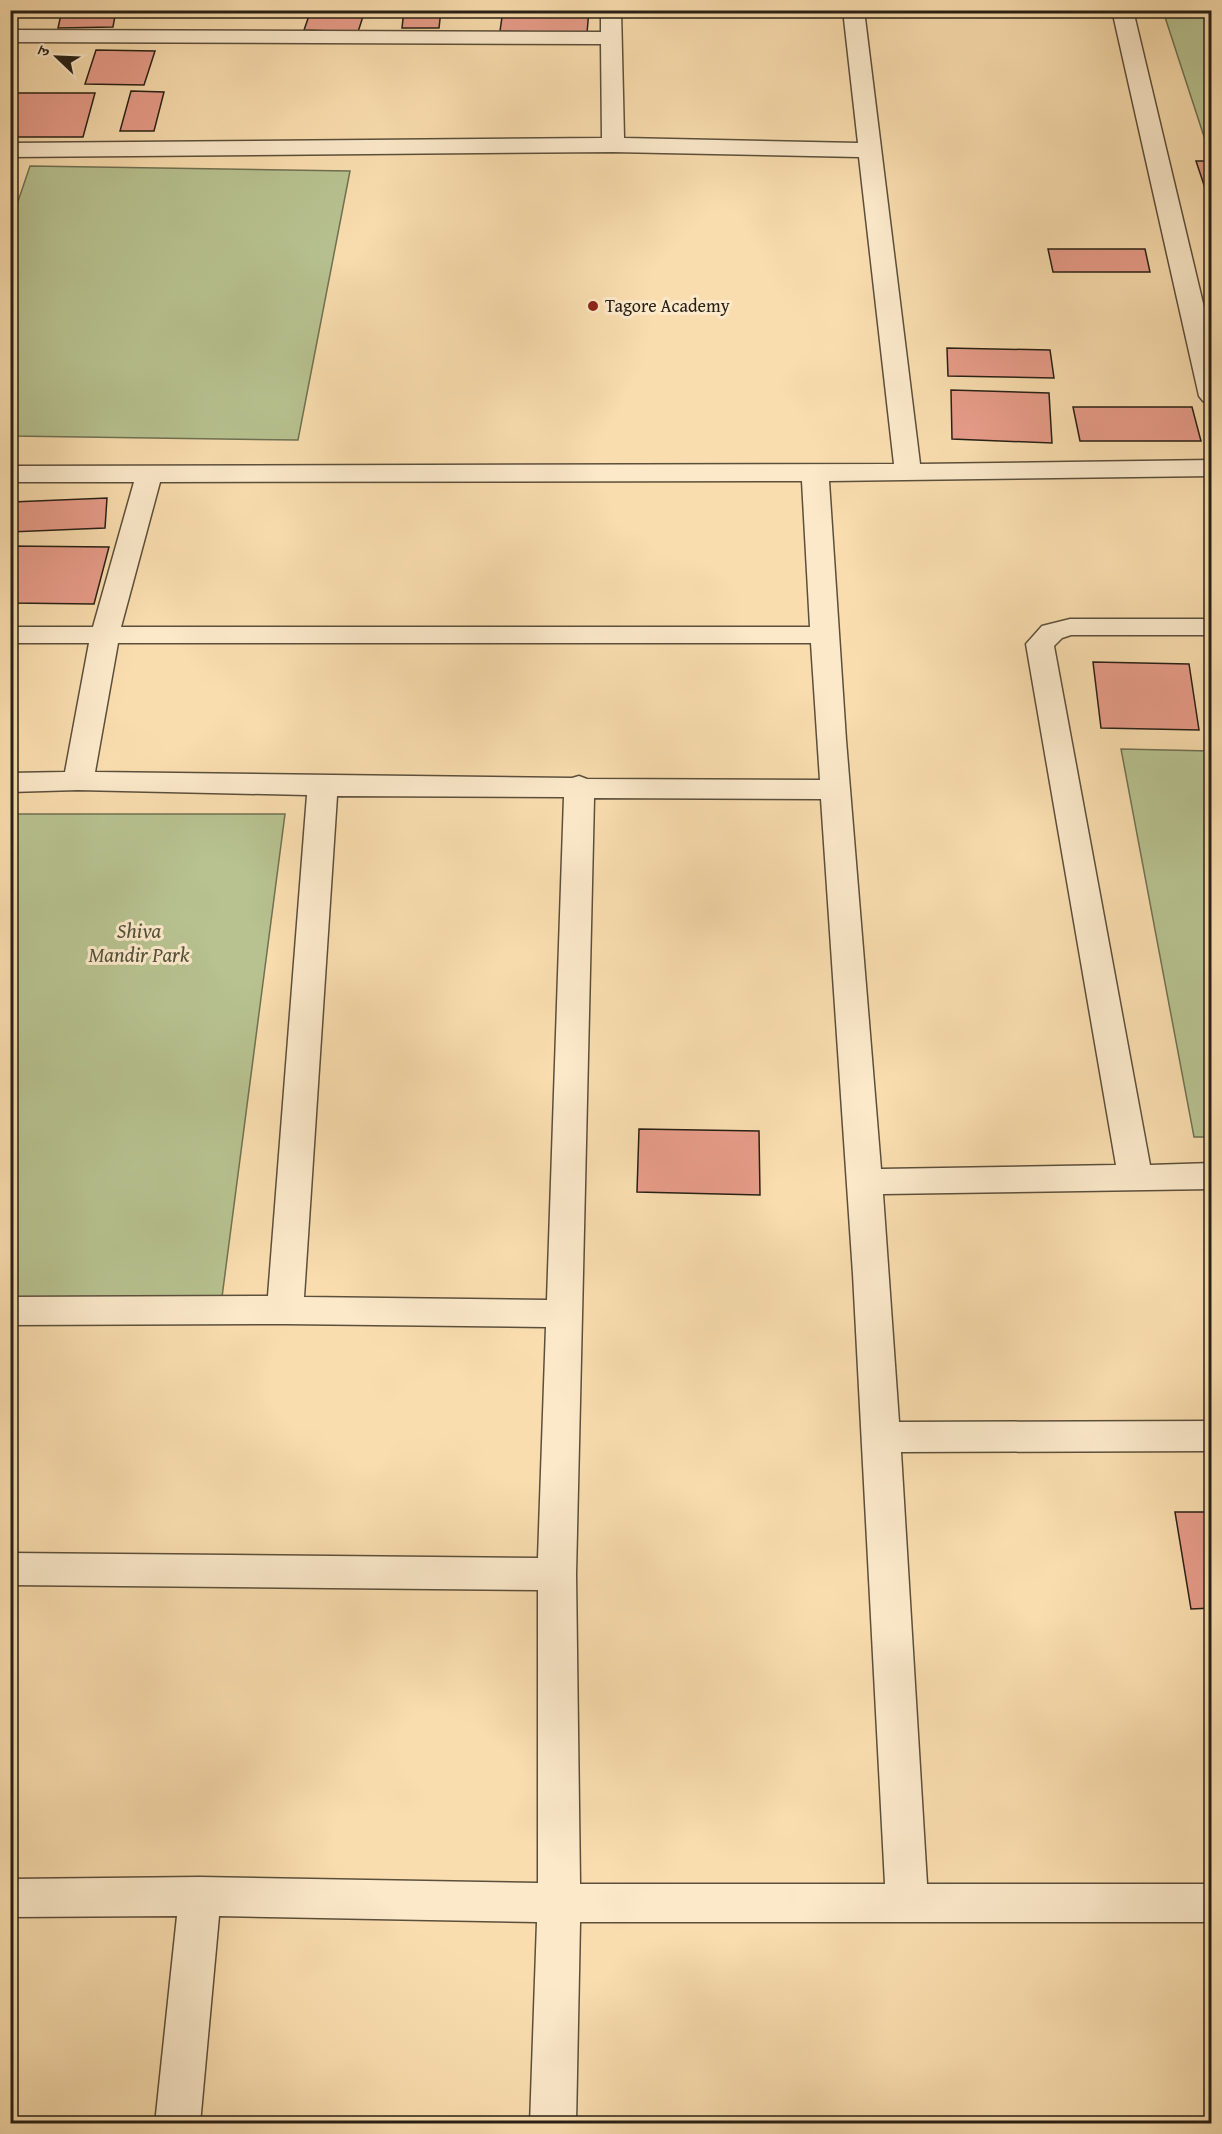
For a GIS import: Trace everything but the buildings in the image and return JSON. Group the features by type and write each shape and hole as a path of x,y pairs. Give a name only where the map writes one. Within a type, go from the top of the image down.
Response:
{"street":[{"path":"611,10 613,145"},
{"path":"853,10 908,470"},
{"path":"1122,10 1212,396"},
{"path":"10,36 612,38"},
{"path":"10,150 613,145 869,150"},
{"path":"10,474 815,473 908,470 1212,468"},
{"path":"815,473 834,790 865,1182 882,1437 907,1904"},
{"path":"78,781 105,636 149,474"},
{"path":"1135,1178 1040,644 1052,632 1070,627 1212,627"},
{"path":"10,635 824,634"},
{"path":"10,783 78,781 323,786 579,786 834,790"},
{"path":"285,1310 323,786"},
{"path":"553,2124 559,1903 557,1574 579,786"},
{"path":"865,1182 1212,1176"},
{"path":"10,1311 285,1310 566,1314"},
{"path":"882,1437 1212,1436"},
{"path":"10,1569 557,1574"},
{"path":"10,1898 200,1896 559,1903 1212,1903"},
{"path":"177,2124 200,1896"}],"green space":[{"path":"1163,11 1211,11 1211,158"},
{"path":"30,166 350,171 298,440 11,436 11,222"},
{"path":"1121,749 1211,751 1211,1137 1194,1137"},
{"name":"Shiva Mandir Park","path":"11,814 285,814 222,1297 11,1297"}],"place":[{"name":"Tagore Academy","path":"593,306"}]}
